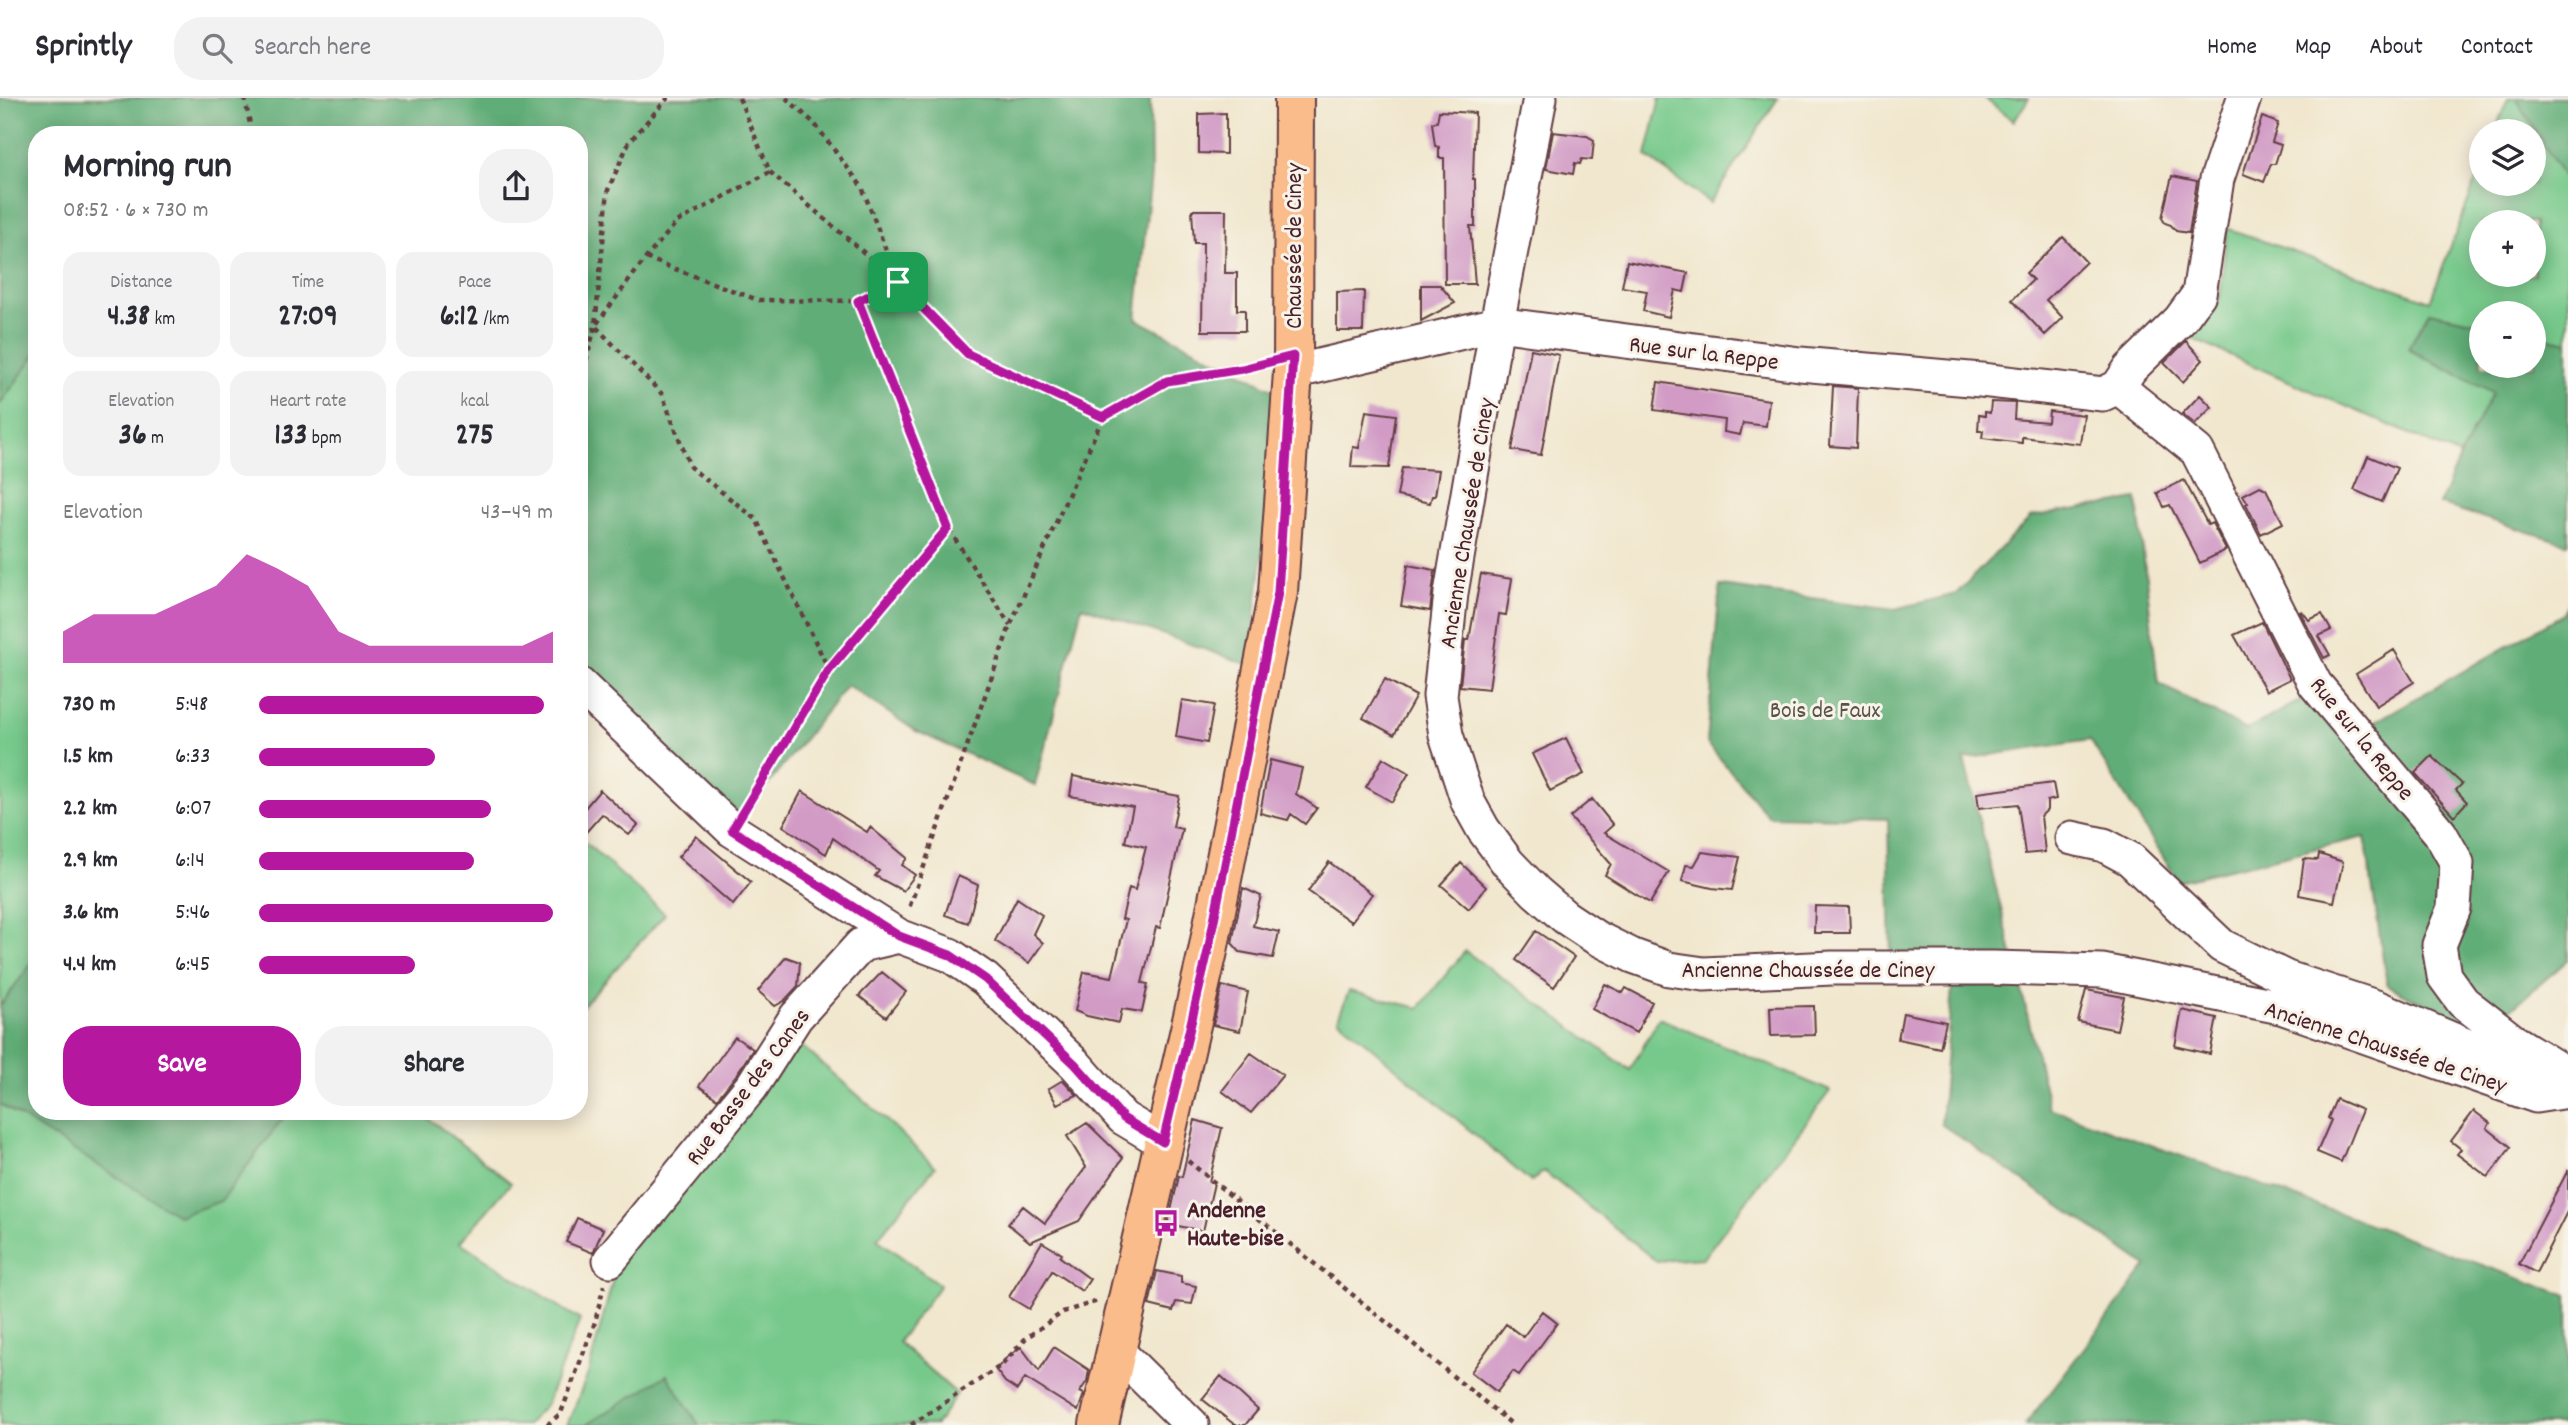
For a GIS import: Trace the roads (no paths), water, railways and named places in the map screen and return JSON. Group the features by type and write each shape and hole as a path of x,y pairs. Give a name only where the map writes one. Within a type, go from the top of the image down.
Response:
{"main road":[{"name":"Chaussée de Ciney","path":"1099,1425 1208,951 1278,592 1293,364 1294,98"}],"street":[{"name":"Ancienne Chaussée de Ciney","path":"1539,98 1451,593 1440,696 1446,735 1468,802 1483,829 1508,863 1536,892 1565,917 1595,937 1633,956 1668,969 1704,974 1832,968 2102,971 2281,1007 2552,1093"},
{"path":"2118,387 2130,369 2180,320 2199,294 2217,178 2244,98"},
{"name":"Rue sur la Reppe","path":"1293,364 1497,324 1800,364 2103,394 2118,387 2197,451 2315,684 2441,833 2457,863 2454,908 2439,945 2444,976 2463,1002 2513,1041 2568,1075"},
{"path":"588,693 732,830 899,936 950,955 985,979 1075,1064 1123,1118 1163,1142"},
{"name":"Ancienne Chaussée de Ciney","path":"2072,838 2104,845 2130,859 2222,946 2287,978 2376,1007 2531,1073 2552,1093"},
{"name":"Rue Basse des Canes","path":"610,1260 751,1086 796,1017 861,945 899,936"},
{"path":"1116,1350 1192,1425"}],"place":[{"name":"Andenne Haute-bise","path":"1166,1223"}],"park label":[{"name":"Bois de Faux","path":"1825,709"}]}
